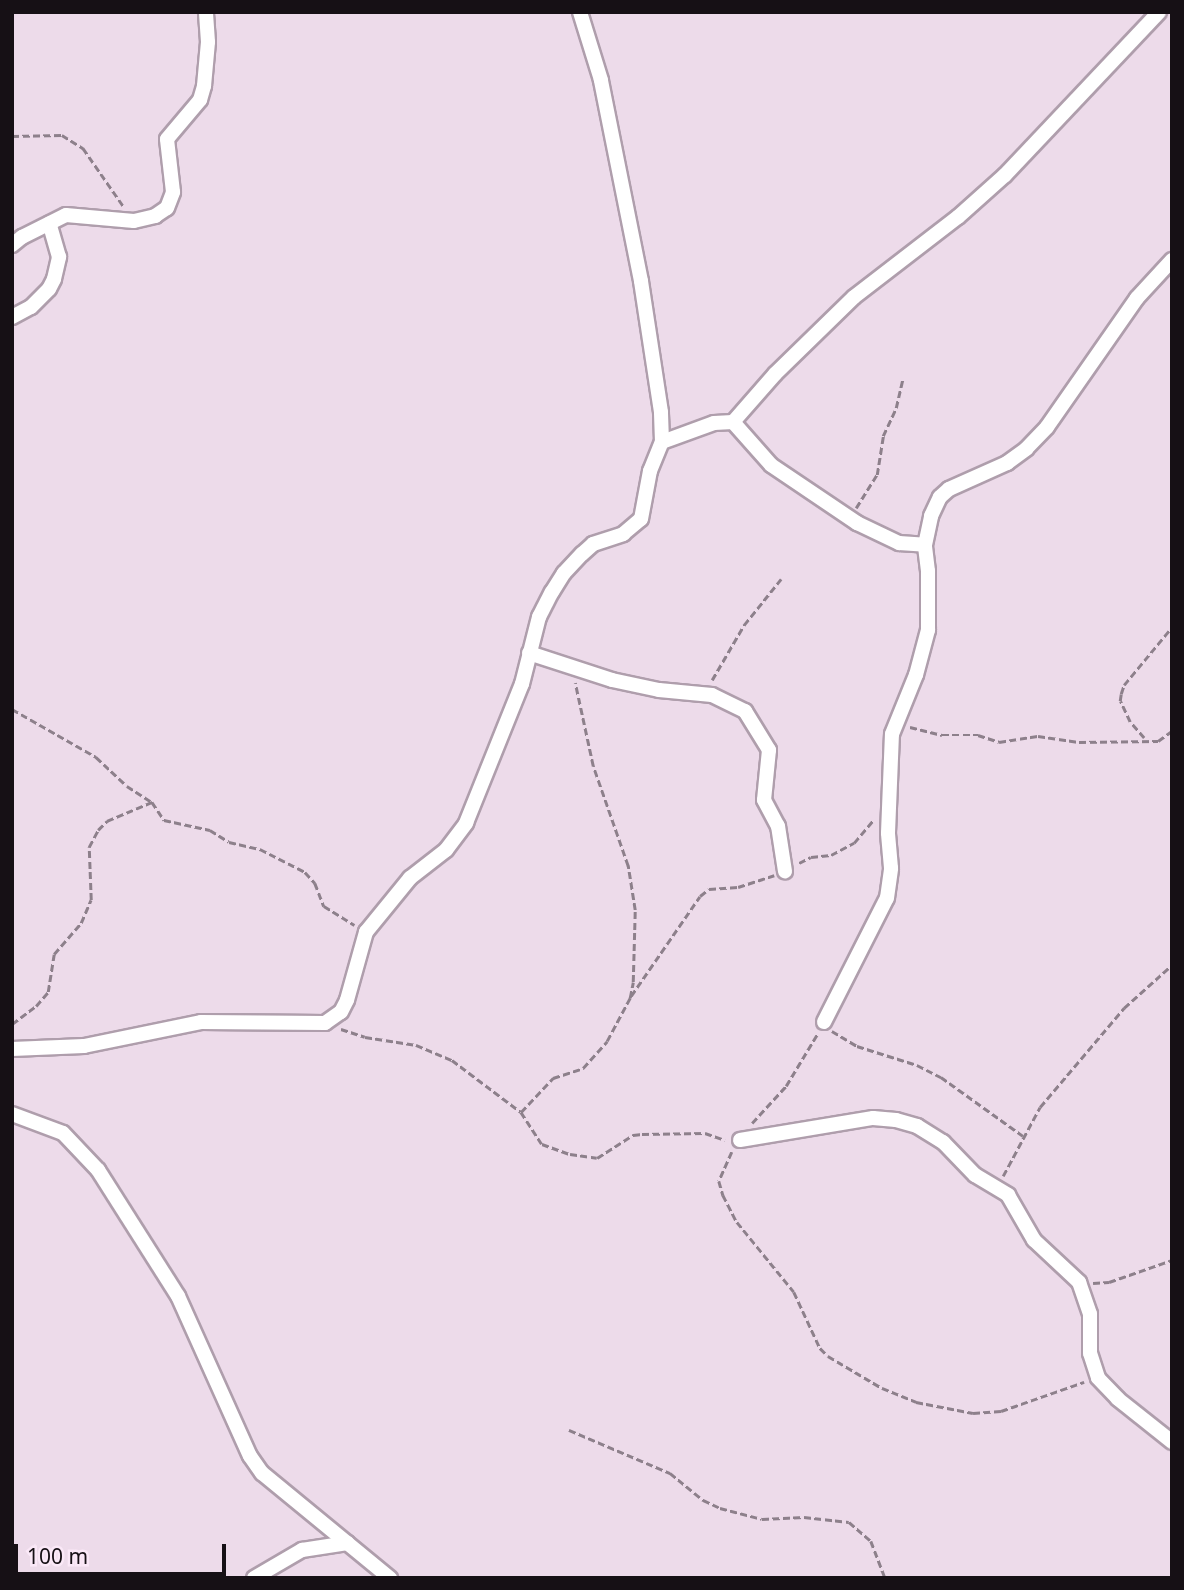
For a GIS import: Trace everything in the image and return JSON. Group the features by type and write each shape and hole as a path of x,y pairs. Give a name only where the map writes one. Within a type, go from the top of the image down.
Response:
{"street":[{"path":"12,245 22,237 66,215 134,221 155,216 167,208 173,192 167,139 200,100 208,42 206,12"},
{"path":"12,1049 84,1046 201,1022 325,1023 341,1012 347,1000 366,932 410,878 446,850 466,823 522,684 539,617 564,573 593,544 623,534 641,519 650,471 662,442 661,412 641,281 601,80 580,12"},
{"path":"662,442 714,423 733,422 775,374 854,297 958,217 1005,175 1159,12"},
{"path":"12,317 31,307 49,289 54,279 59,257 49,223"},
{"path":"824,1022 887,898 891,868 888,795 895,720 915,675 928,630 925,545 931,516 940,497 966,481 1007,463 1026,449 1077,387 1137,298 1172,260"},
{"path":"733,422 771,465 850,518 899,543 925,545"},
{"path":"529,653 635,685 712,695 745,711 769,750 764,800 778,826 785,871"},
{"path":"12,1114 63,1133 99,1170 178,1296 250,1456 262,1473 390,1578"},
{"path":"738,1142 873,1118 896,1119 931,1133 975,1175 998,1186 1008,1195 1034,1240 1079,1282 1090,1314 1092,1364 1098,1378 1118,1399 1172,1442"},
{"path":"254,1578 302,1550 347,1543"}],"path":[{"path":"12,136 62,135 83,148 134,221"},
{"path":"850,518 877,475 883,436 896,408 903,378"},
{"path":"701,694 723,664 744,625 781,579"},
{"path":"1146,739 1130,722 1120,701 1121,694 1124,685 1172,627"},
{"path":"572,667 593,766 628,866 635,910 630,998"},
{"path":"12,709 37,726 74,742 127,786 152,802 164,820 210,830 229,842 260,849 305,872 315,883 324,906 366,932"},
{"path":"895,720 928,733 971,733 999,742 1038,736 1079,742 1146,739 1158,741 1172,732"},
{"path":"12,1024 36,1006 48,992 54,954 81,923 91,900 89,847 98,830 107,821 152,802"},
{"path":"521,1112 553,1078 583,1068 607,1041 630,998 700,896 709,888 738,887 785,871 804,859 831,855 854,843 876,816"},
{"path":"998,1186 1040,1107 1124,1008 1172,965"},
{"path":"1023,1136 942,1077 917,1065 857,1046 833,1033 824,1022 786,1086 768,1103 724,1163 719,1181 723,1195 743,1231 794,1292 820,1348 828,1356 916,1402 973,1413 1001,1411 1057,1389 1098,1378"},
{"path":"325,1023 365,1037 416,1045 452,1060 521,1112 542,1144 584,1157 597,1157 633,1135 642,1134 705,1133 738,1142"},
{"path":"1079,1282 1109,1282 1172,1260"},
{"path":"569,1430 670,1473 703,1500 720,1508 762,1519 804,1517 849,1522 870,1541 885,1578"}]}
